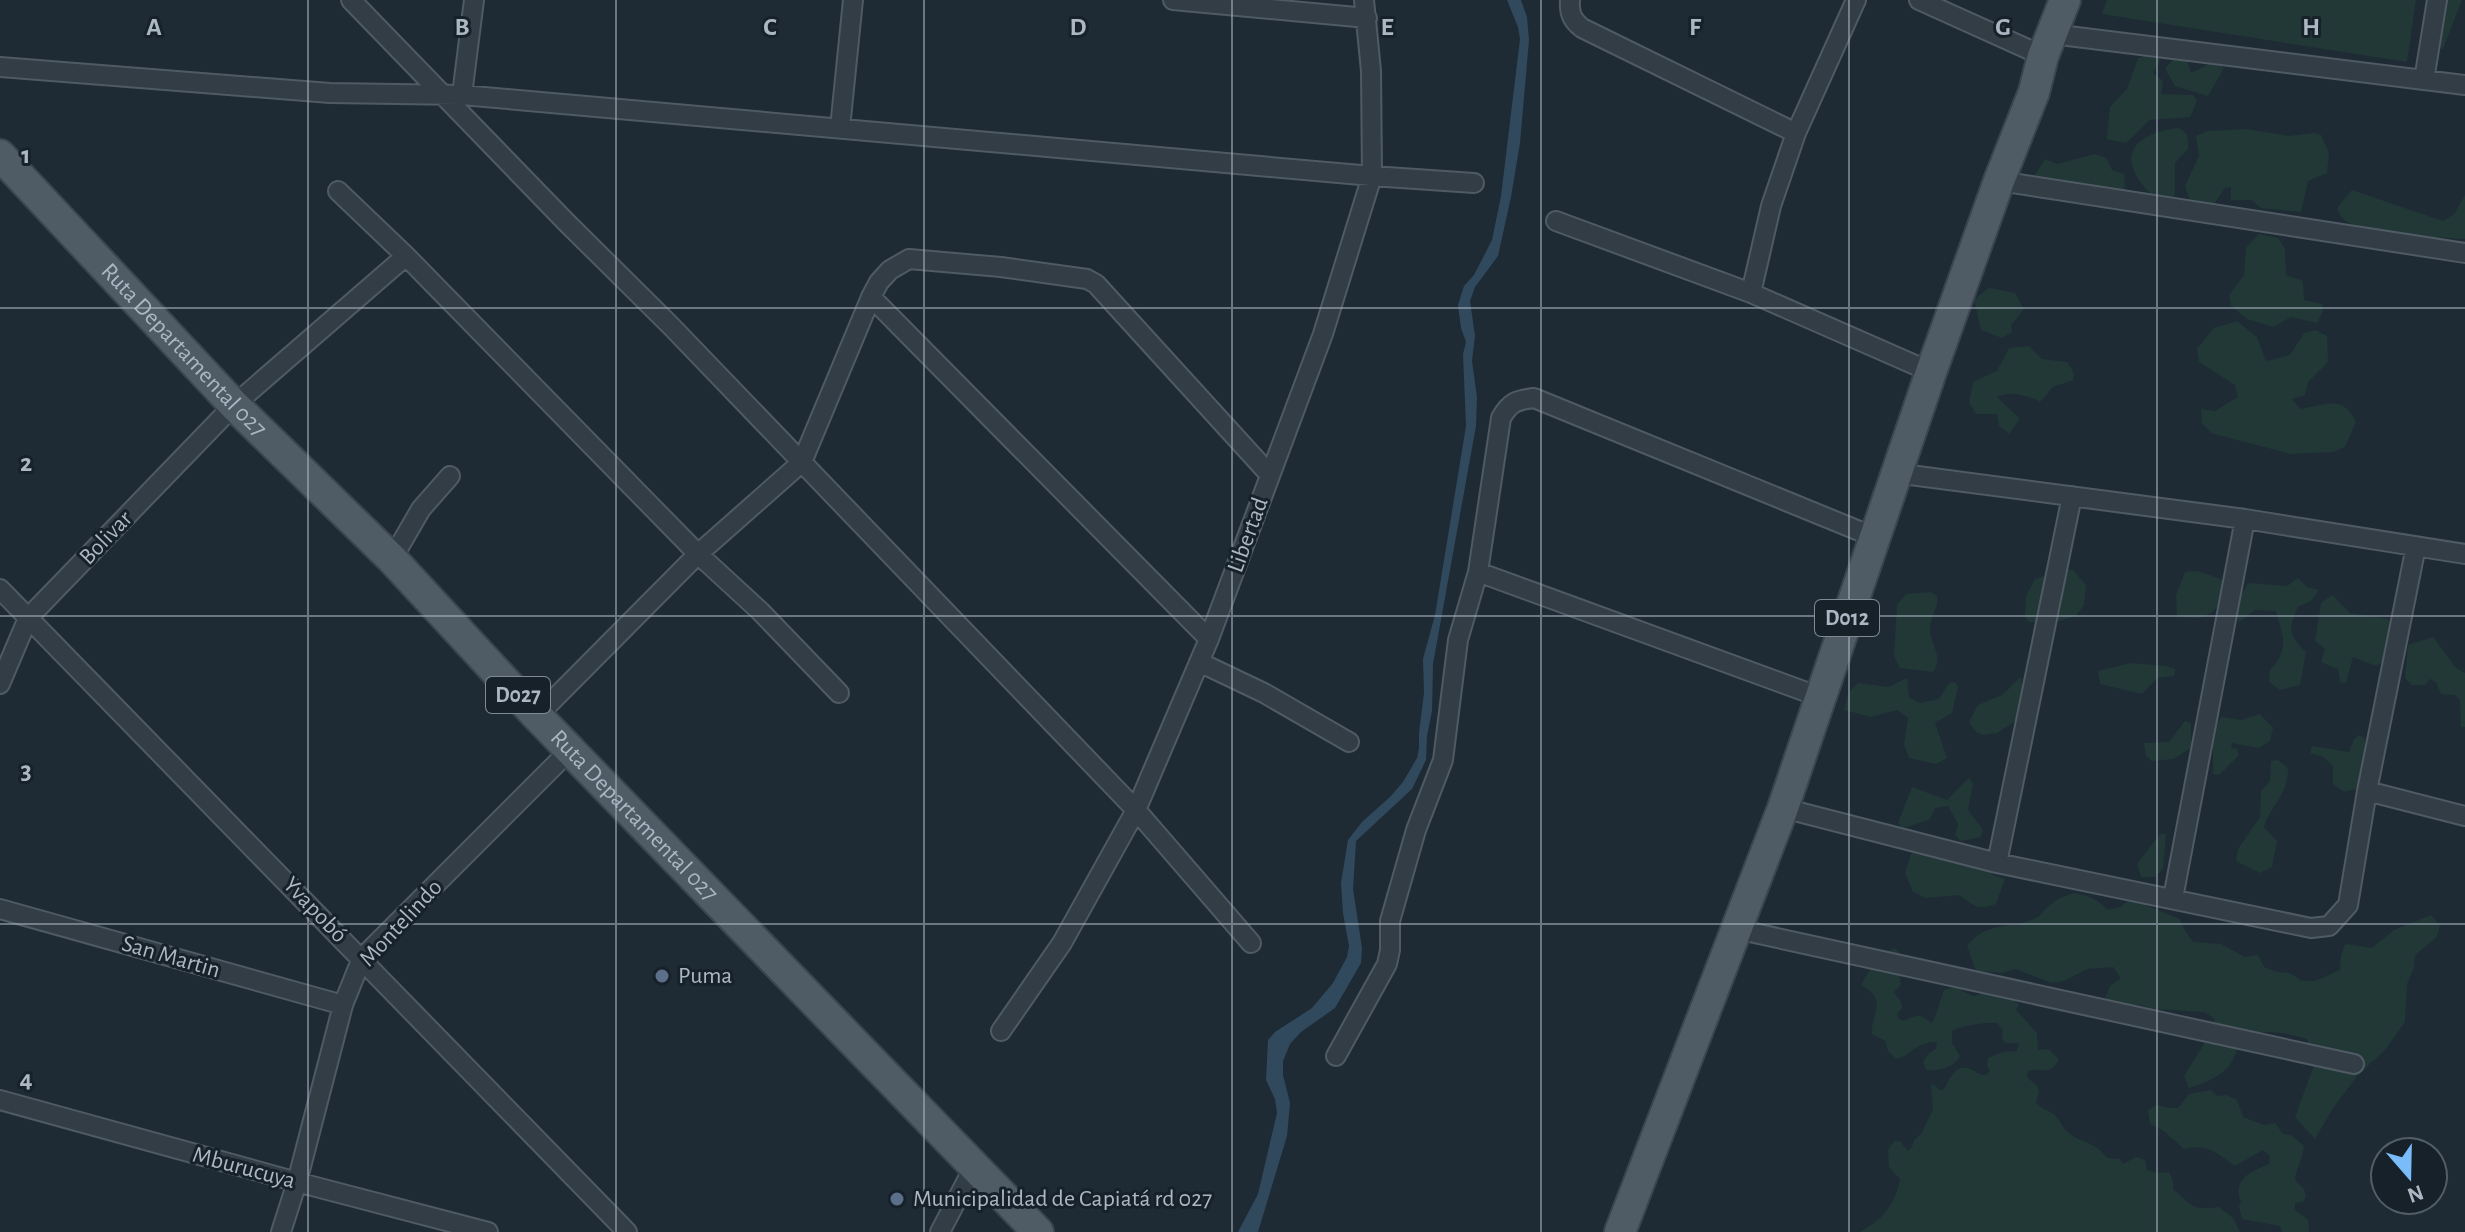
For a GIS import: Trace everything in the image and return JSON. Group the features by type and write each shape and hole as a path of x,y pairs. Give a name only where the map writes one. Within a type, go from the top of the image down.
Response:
{"main road":[{"name":"D012","path":"1620,1232 1783,808 1895,473 2065,0"},
{"name":"Ruta Departamental 027","path":"0,155 234,405 392,559 537,716 1038,1232"}],"street":[{"path":"351,0 452,95 1136,810 1251,943"},
{"path":"452,95 474,0"},
{"path":"840,128 853,0"},
{"path":"1173,0 1365,9"},
{"path":"1570,0 1569,11 1574,22 1582,28 1796,133"},
{"path":"1751,293 1771,206 1796,133 1856,0"},
{"path":"1919,0 2048,45 2465,85"},
{"path":"2424,80 2437,0"},
{"name":"Libertad","path":"1001,1031 1062,943 1136,810 1209,639 1323,334 1372,176 1372,87 1365,9"},
{"path":"0,67 330,93 452,95 1474,183"},
{"path":"1999,181 2465,253"},
{"path":"338,191 839,693"},
{"path":"1556,221 1751,293 1931,372"},
{"name":"Bolivar","path":"0,684 28,618 234,405 406,256"},
{"path":"537,716 698,554 802,462 871,297 890,270 909,259 1001,267 1087,279 1096,284 1270,475"},
{"path":"871,297 1209,639"},
{"path":"1336,1056 1387,964 1390,921 1416,830 1443,760 1458,640 1478,572 1501,418 1508,406 1518,400 1534,398 1874,537"},
{"path":"1895,473 2245,519 2465,554"},
{"path":"392,559 421,509 450,476"},
{"path":"1997,863 2072,496"},
{"path":"2173,898 2245,519"},
{"path":"1783,808 1997,863 2311,928 2329,926 2348,905 2367,791 2416,546"},
{"path":"1478,572 1820,697"},
{"name":"Yvapobó","path":"0,589 627,1232"},
{"path":"1199,662 1264,693 1349,742"},
{"name":"Montelindo","path":"281,1232 343,1005 362,958 570,750"},
{"path":"2367,791 2465,816"},
{"name":"San Martin","path":"0,909 343,1005"},
{"path":"1736,929 2354,1064"},
{"name":"Mburucuya","path":"0,1100 488,1232"},
{"path":"940,1232 974,1167"}],"green space":[{"path":"2107,0 2416,0 2407,62 2102,14"},
{"path":"2445,0 2462,0 2442,51 2438,34"},
{"path":"2157,55 2160,61 2153,73 2163,81 2161,94 2193,95 2197,101 2190,117 2150,120 2126,143 2107,139 2110,107 2127,89 2138,58"},
{"path":"2186,58 2191,73 2213,62 2224,68 2208,96 2175,86 2165,68 2173,60"},
{"path":"2178,128 2186,134 2188,149 2175,163 2175,196 2155,198 2135,173 2131,162 2132,152 2147,137"},
{"path":"2246,129 2289,136 2321,135 2329,153 2327,173 2308,181 2301,212 2261,208 2251,200 2231,200 2231,187 2225,188 2214,204 2200,205 2189,198 2185,186 2199,156 2196,136 2208,131"},
{"path":"2094,154 2106,158 2112,170 2124,174 2122,200 2055,192 2035,175 2045,159 2058,164"},
{"path":"2352,190 2443,221 2454,214 2465,195 2465,239 2401,235 2352,225 2343,219 2337,208"},
{"path":"2259,234 2278,238 2285,249 2286,275 2303,281 2304,300 2322,304 2323,311 2317,323 2291,317 2273,327 2247,319 2231,306 2229,295 2244,275 2246,248"},
{"path":"1989,288 2015,293 2024,309 2011,325 2012,332 2002,338 1981,330 1974,299"},
{"path":"2237,321 2257,337 2266,361 2290,355 2304,333 2316,330 2327,336 2328,362 2308,382 2305,395 2292,399 2300,409 2333,404 2351,413 2356,422 2345,447 2333,452 2291,454 2211,433 2202,423 2201,409 2215,411 2238,397 2235,385 2199,362 2197,349 2214,328"},
{"path":"2029,346 2042,359 2067,362 2074,373 2073,380 2053,387 2040,402 2018,394 1997,397 2020,419 2009,434 1999,426 1997,414 1976,414 1969,403 1973,382 1997,371 2009,348"},
{"path":"2060,570 2073,570 2086,585 2084,605 2076,616 2049,624 2029,622 2025,617 2026,596 2035,579"},
{"path":"2198,571 2223,580 2224,600 2204,617 2177,616 2176,595 2185,572"},
{"path":"2298,578 2307,587 2319,590 2311,601 2298,607 2292,621 2293,636 2306,652 2300,685 2280,690 2269,682 2270,670 2283,649 2276,611 2255,610 2239,622 2235,606 2248,583 2287,586"},
{"path":"1931,592 1937,596 1930,628 1937,655 1936,666 1933,672 1900,668 1894,656 1897,605 1906,594"},
{"path":"2332,595 2350,613 2389,619 2398,642 2393,655 2376,666 2353,657 2346,683 2340,682 2338,669 2321,662 2325,649 2315,641 2321,603"},
{"path":"2433,637 2456,668 2465,673 2465,727 2461,727 2460,700 2455,695 2441,694 2436,682 2430,679 2425,685 2412,685 2405,678 2408,645"},
{"path":"2131,663 2166,666 2175,669 2174,676 2157,678 2142,694 2100,684 2098,671"},
{"path":"2021,677 2024,697 2014,722 1997,733 1983,735 1976,732 1969,722 1978,705 2002,695"},
{"path":"1907,678 1909,697 1920,703 1939,699 1949,683 1955,682 1958,687 1952,713 1935,723 1947,758 1936,764 1909,758 1904,744 1908,718 1897,710 1871,717 1844,710 1849,692 1858,683 1889,687"},
{"path":"2260,714 2273,728 2270,741 2259,748 2232,743 2231,748 2237,749 2239,755 2219,775 2213,774 2213,727 2222,717 2241,720"},
{"path":"2185,721 2191,723 2191,748 2173,759 2152,761 2146,756 2144,743 2169,742"},
{"path":"2359,735 2365,738 2366,764 2356,789 2344,792 2333,784 2333,766 2323,757 2310,753 2312,746 2349,752"},
{"path":"2278,760 2288,768 2287,778 2264,827 2277,841 2272,867 2260,873 2236,861 2238,849 2260,817 2261,791 2270,781 2271,761"},
{"path":"1969,778 1973,783 1968,810 1983,830 1981,837 1961,841 1955,835 1958,824 1948,806 1935,808 1929,820 1903,828 1898,823 1912,787 1947,800"},
{"path":"2160,834 2166,834 2163,868 2155,877 2141,877 2137,864"},
{"path":"1916,851 1980,862 1993,875 2005,879 1996,904 1981,907 1960,895 1926,898 1913,892 1905,873 1911,854"},
{"path":"2073,893 2092,898 2108,910 2120,907 2130,899 2180,919 2193,942 2221,944 2245,957 2258,955 2264,967 2290,973 2302,981 2315,981 2340,970 2345,944 2372,948 2394,930 2431,915 2440,926 2436,938 2415,955 2414,968 2407,984 2405,1022 2385,1050 2358,1075 2315,1139 2295,1117 2315,1063 2307,1039 2274,1032 2248,1036 2240,1043 2233,1060 2223,1072 2189,1088 2184,1076 2205,1042 2206,1029 2215,1019 2204,1012 2153,1009 2141,1005 2115,1006 2105,998 2110,986 2121,978 2113,967 2087,969 2064,981 2052,983 2015,969 2002,973 1976,971 1967,946 1975,938 1991,929 2036,918 2055,901"},
{"path":"1895,948 1901,955 1901,985 1894,992 1902,1004 1898,1018 1903,1021 1920,1016 1931,1023 1944,990 1954,987 1973,996 1995,991 2013,999 2019,1005 2016,1010 2037,1033 2038,1050 2048,1049 2059,1059 2048,1070 2028,1071 2027,1077 2037,1086 2039,1093 2036,1102 2055,1115 2069,1133 2098,1149 2107,1158 2120,1159 2123,1164 2136,1157 2145,1160 2147,1170 2169,1172 2173,1189 2189,1203 2202,1208 2219,1207 2233,1218 2240,1232 1860,1232 1881,1217 1895,1196 1900,1179 1889,1167 1888,1150 1895,1140 1908,1151 1921,1134 1933,1109 1931,1084 1939,1090 1944,1089 1953,1074 1963,1067 1986,1075 1990,1071 1988,1058 2017,1051 2019,1043 2005,1043 2003,1030 1997,1023 1980,1024 1952,1031 1952,1043 1960,1056 1945,1068 1926,1070 1923,1062 1936,1049 1937,1042 1918,1046 1896,1059 1888,1051 1885,1041 1872,1034 1877,1001 1861,985 1875,964"},
{"path":"2211,1090 2217,1096 2226,1095 2237,1100 2243,1117 2264,1125 2275,1123 2283,1134 2291,1135 2304,1146 2295,1180 2306,1196 2303,1202 2295,1203 2295,1210 2308,1220 2309,1232 2282,1232 2280,1226 2242,1219 2239,1187 2249,1173 2269,1164 2270,1156 2263,1150 2235,1166 2205,1148 2184,1149 2164,1131 2150,1124 2148,1110 2157,1105 2178,1108 2189,1094"}],"water":[{"path":"1507,0 1521,0 1527,17 1529,40 1520,143 1498,256 1475,287 1470,301 1475,336 1472,361 1477,397 1476,426 1433,664 1432,711 1426,760 1412,789 1356,841 1353,889 1362,948 1361,963 1335,1008 1301,1032 1290,1044 1283,1061 1290,1103 1287,1136 1258,1232 1238,1232 1258,1194 1277,1113 1275,1099 1266,1080 1268,1040 1312,1008 1333,983 1347,957 1349,946 1341,883 1348,840 1403,782 1417,758 1424,693 1423,659 1435,615 1466,426 1463,354 1466,342 1458,305 1464,286 1474,275 1492,240 1501,196 1520,39"}],"place":[{"name":"Puma","path":"662,976"},
{"name":"Municipalidad de Capiatá rd 027","path":"897,1199"}]}
